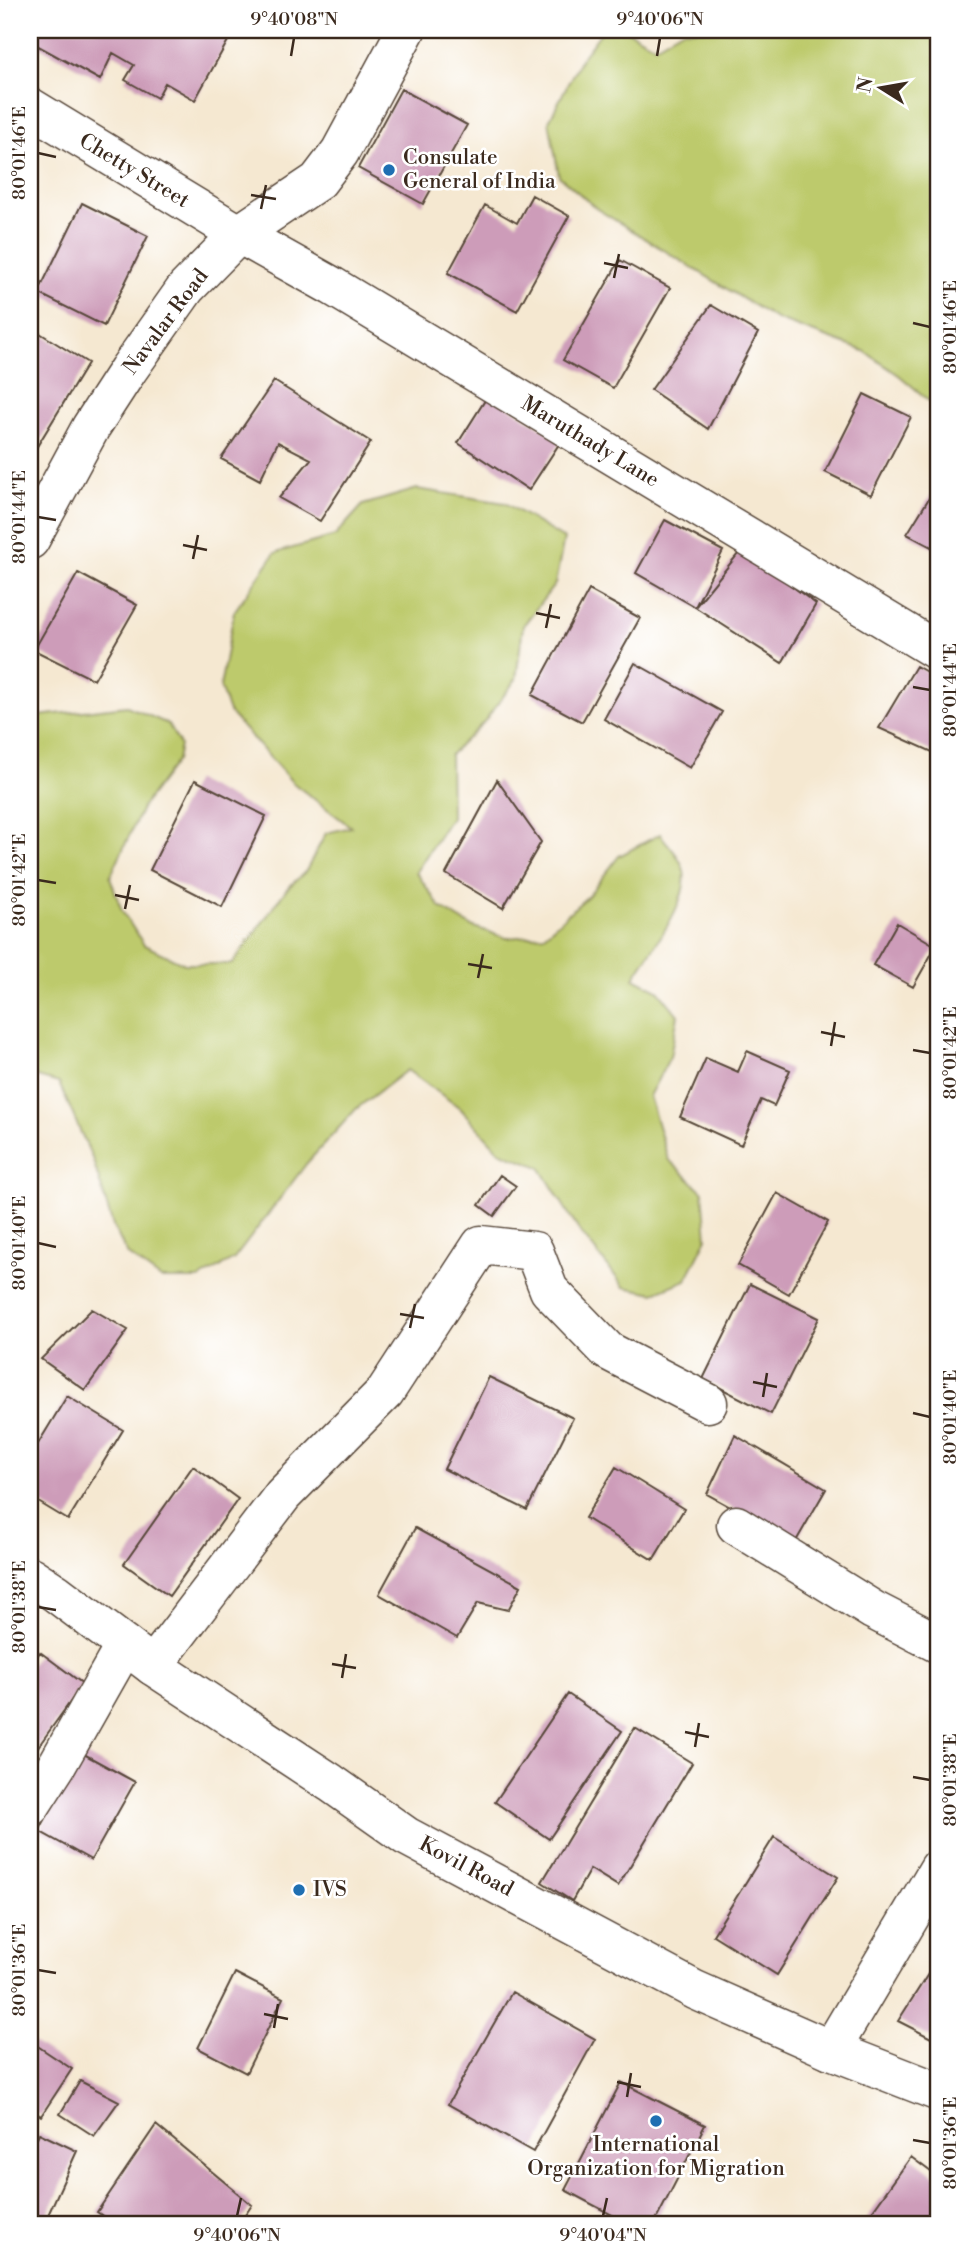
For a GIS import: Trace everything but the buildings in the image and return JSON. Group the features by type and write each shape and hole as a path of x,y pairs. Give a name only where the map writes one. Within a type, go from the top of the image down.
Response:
{"street":[{"name":"Navalar Road","path":"30,540 91,427 186,288 239,234 318,181 340,152 405,30"},
{"name":"Chetty Street","path":"30,107 239,234"},
{"name":"Maruthady Lane","path":"239,234 332,286 939,652"},
{"path":"30,1807 57,1765 139,1655 283,1495 384,1392 481,1245 534,1251 549,1290 608,1351 708,1403"},
{"path":"736,1525 873,1609 939,1644"},
{"name":"Kovil Road","path":"30,1576 56,1592 139,1655 406,1836 667,1976 831,2050 939,2092"},
{"path":"831,2050 939,1868"}],"green space":[{"path":"603,30 626,30 655,46 682,30 939,30 939,409 900,376 864,351 776,319 597,209 559,176 549,121 580,60"},
{"path":"417,489 505,503 564,539 555,584 523,626 516,679 483,723 450,755 451,817 416,872 440,907 471,926 506,938 544,935 588,896 619,856 660,834 677,856 684,871 681,897 675,911 634,978 658,990 678,1015 670,1057 649,1096 668,1159 703,1192 707,1238 686,1280 654,1293 624,1287 578,1229 540,1167 499,1151 460,1108 407,1070 356,1109 307,1163 234,1259 199,1279 161,1279 128,1255 113,1226 93,1160 59,1083 30,1075 30,717 127,706 168,724 180,745 177,760 143,806 110,877 122,911 144,945 185,964 232,964 286,890 306,871 326,833 351,827 293,783 229,712 220,687 234,612 275,553 335,536 363,505"}],"place":[{"name":"Consulate General of India","path":"389,170"},
{"name":"IVS","path":"299,1890"},
{"name":"International Organization for Migration","path":"656,2121"}]}
